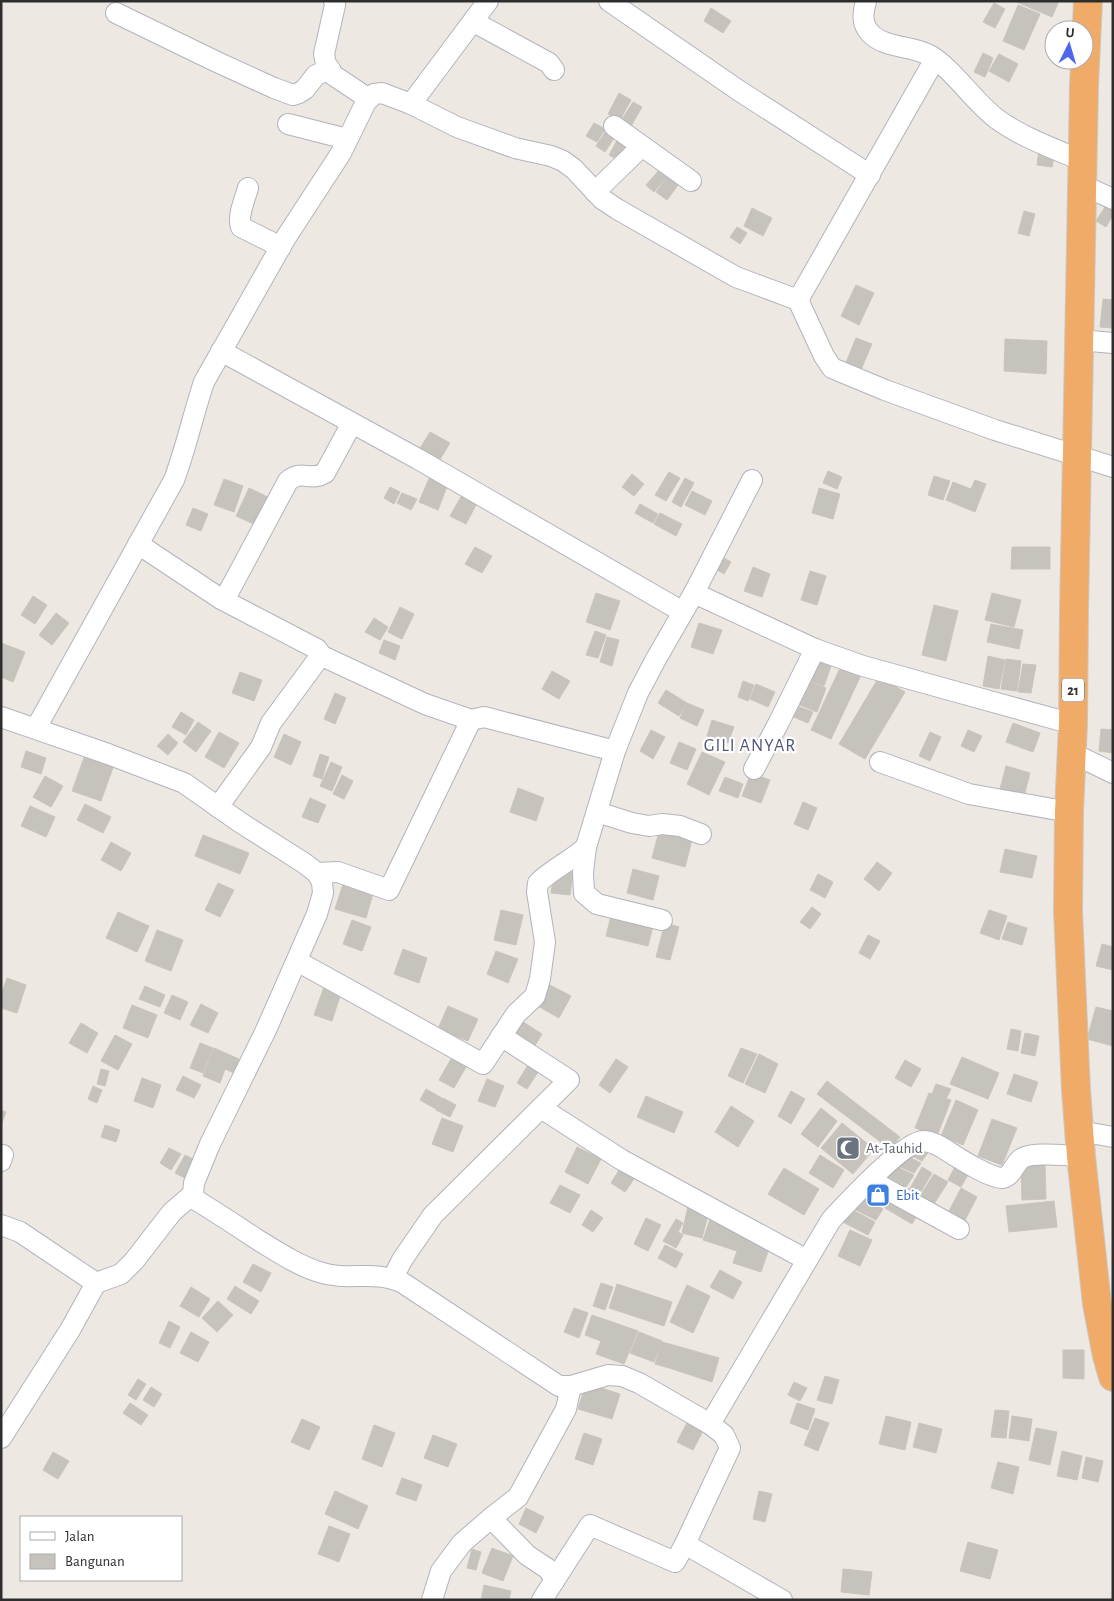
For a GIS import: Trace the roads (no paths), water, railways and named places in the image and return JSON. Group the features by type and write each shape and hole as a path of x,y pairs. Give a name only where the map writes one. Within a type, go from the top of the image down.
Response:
{"highway":[{"name":"21","path":"1088,1 1082,173 1068,912 1080,1143 1097,1304 1113,1377"}],"street":[{"path":"334,1 335,5 324,54 326,64 333,75 369,99"},
{"path":"411,104 488,1"},
{"path":"609,1 630,7 738,90 870,175"},
{"path":"866,1 863,24 871,34 889,44 924,52 935,59 997,120 1082,173 1113,199"},
{"path":"116,12 217,62 293,95 299,94 305,89 316,75 330,70"},
{"path":"474,22 548,63 554,70"},
{"path":"798,300 935,59"},
{"path":"36,728 174,480 204,382 281,247 341,153 366,102 374,94 382,94 411,104 457,127 515,148 551,156 562,161 574,169 602,199 617,209 724,271 745,281 798,300 824,356 832,368 885,390 995,430 1113,467"},
{"path":"288,124 347,139"},
{"path":"614,126 691,181"},
{"path":"595,192 642,146"},
{"path":"248,188 240,216 239,223 241,227 281,247"},
{"path":"1079,340 1113,344"},
{"path":"221,351 418,459 683,612"},
{"path":"221,599 228,593 288,482 296,476 318,477 324,473 352,423"},
{"path":"662,920 597,904 584,893 582,872 586,847 615,750 638,693 694,593 752,480"},
{"path":"138,544 221,599 317,649 320,655 425,704 471,720 484,717 615,750"},
{"path":"694,593 815,649 879,670 1073,724"},
{"path":"754,769 815,649"},
{"path":"218,807 261,747 271,723 320,655"},
{"path":"1,717 184,782 241,823 304,863 317,873 322,882 323,893 317,914 266,1030 210,1144 194,1183 196,1200 292,1261 321,1272 344,1277 375,1275 393,1278 403,1283 559,1386 571,1386 608,1375 622,1376 639,1383 710,1424 724,1435 730,1448 675,1562 590,1526 542,1600"},
{"path":"317,873 338,872 389,890 471,720"},
{"path":"1072,753 1113,773"},
{"path":"880,762 969,794 1069,812"},
{"path":"597,812 632,824 680,826 700,834"},
{"path":"297,961 483,1064 516,1014 535,996 540,979 545,942 537,892 538,883 558,866 586,847"},
{"path":"393,1278 402,1260 434,1215 569,1080 501,1036"},
{"path":"541,1108 622,1160 807,1260"},
{"path":"710,1424 832,1220 870,1180 913,1144 922,1141 934,1144 975,1168 1002,1178 1009,1175 1021,1159 1080,1143 1113,1137"},
{"path":"870,1180 959,1229"},
{"path":"1,1438 70,1330 96,1283 121,1274 134,1261 172,1212 194,1194"},
{"path":"1,1225 20,1232 96,1283"},
{"path":"432,1600 441,1570 462,1543 518,1497 566,1409 571,1386"},
{"path":"492,1518 527,1555 548,1568 554,1581"},
{"path":"685,1544 782,1600"}],"place":[{"name":"At-Tauhid","path":"848,1148"},
{"name":"Ebit","path":"878,1195"}],"district":[{"name":"GILI ANYAR","path":"750,745"}]}
